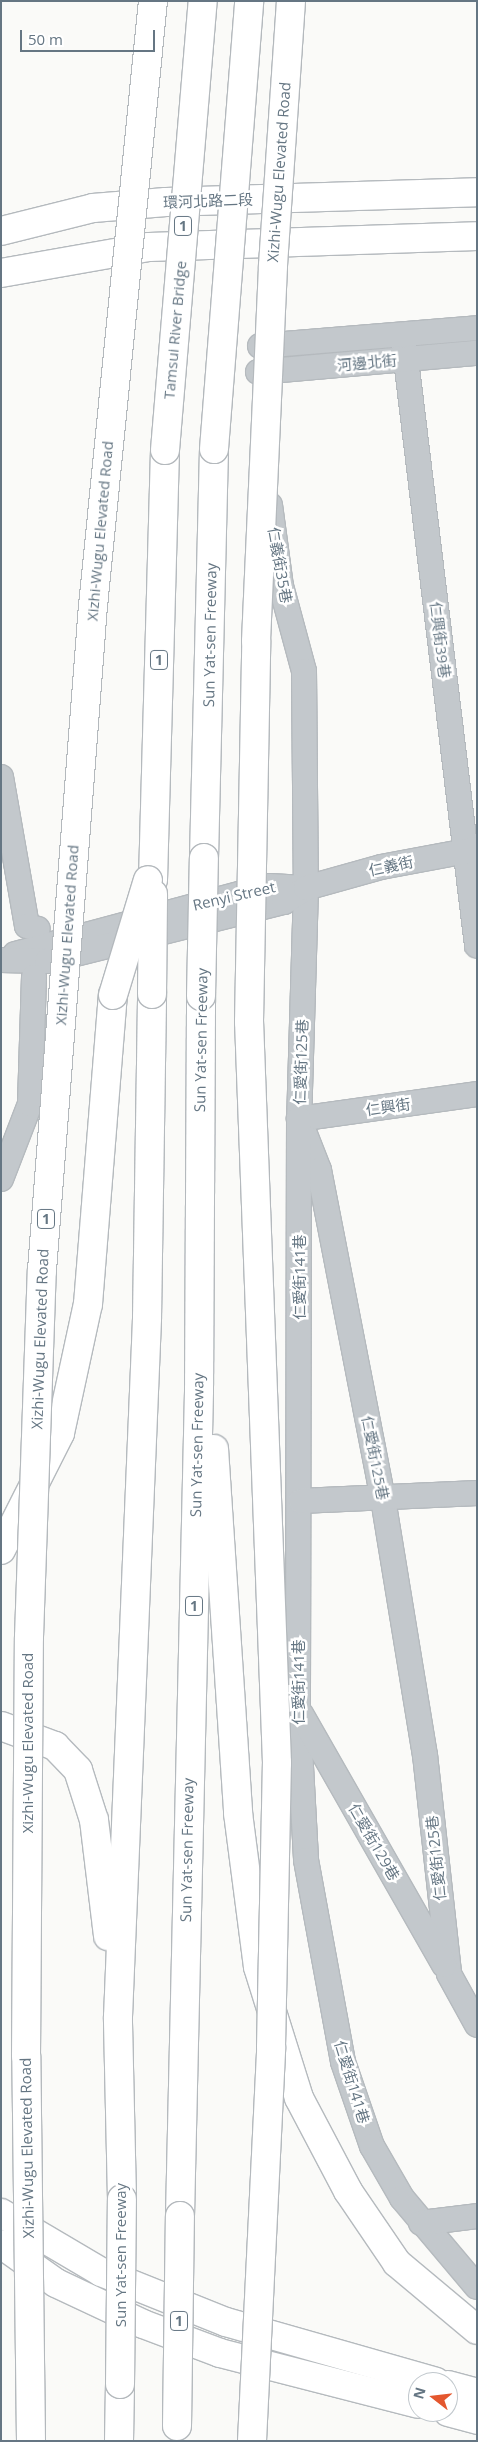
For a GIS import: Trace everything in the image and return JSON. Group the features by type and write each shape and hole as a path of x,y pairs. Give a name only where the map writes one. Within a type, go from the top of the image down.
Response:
{"main road":[{"name":"Xizhi-Wugu Elevated Road","path":"31,2441 26,2056 28,1637 42,1270 93,606 131,190 153,1"},
{"name":"Tamsui River Bridge","path":"165,450 202,1"},
{"name":"Sun Yat-sen Freeway","path":"177,2433 200,1225 201,996 214,449 249,1"},
{"name":"Xizhi-Wugu Elevated Road","path":"252,2441 271,2047 277,1763 249,1012 256,631 273,265 291,1"},
{"name":"環河北路二段","path":"1,231 93,208 166,202 477,192"},
{"path":"1,273 149,247 477,236"},
{"name":"Sun Yat-sen Freeway","path":"119,2441 122,2199 118,2017 147,1318 152,994 151,877 165,450"},
{"path":"1,1550 60,1433 88,1304 113,995 151,877"},
{"path":"200,1225 238,1812 258,1967 299,2098 348,2191 397,2263 477,2330"},
{"path":"1,1726 55,1746 78,1770 94,1820 118,2017"},
{"path":"1,2212 101,2272 226,2322 408,2374"},
{"path":"1,2244 56,2283 160,2330 220,2354 408,2401"},
{"path":"458,2388 477,2393"},
{"path":"458,2415 477,2420"}],"street":[{"name":"仁義街35巷","path":"261,242 260,346 256,397 281,586 304,671 306,888"},
{"name":"河邊北街","path":"260,346 477,328"},
{"name":"仁興街39巷","path":"403,335 471,850 477,946"},
{"name":"河邊北街","path":"258,372 477,353"},
{"path":"1,777 27,926 38,929"},
{"name":"仁義街","path":"306,888 381,867 471,850"},
{"name":"Renyi Street","path":"1,959 47,961 284,902 306,888"},
{"name":"仁愛街125巷","path":"306,888 299,1119 319,1170 383,1499 425,1755 449,1974 477,2025"},
{"path":"1,1179 30,1104 34,977"},
{"name":"仁興街","path":"299,1119 477,1094"},
{"name":"仁愛街141巷","path":"299,1119 301,1501 298,1711 306,1860 343,2062 372,2146 421,2223 477,2287"},
{"path":"301,1501 477,1494"},
{"name":"仁愛街129巷","path":"298,1711 449,1974"},
{"path":"421,2223 477,2216"}]}
